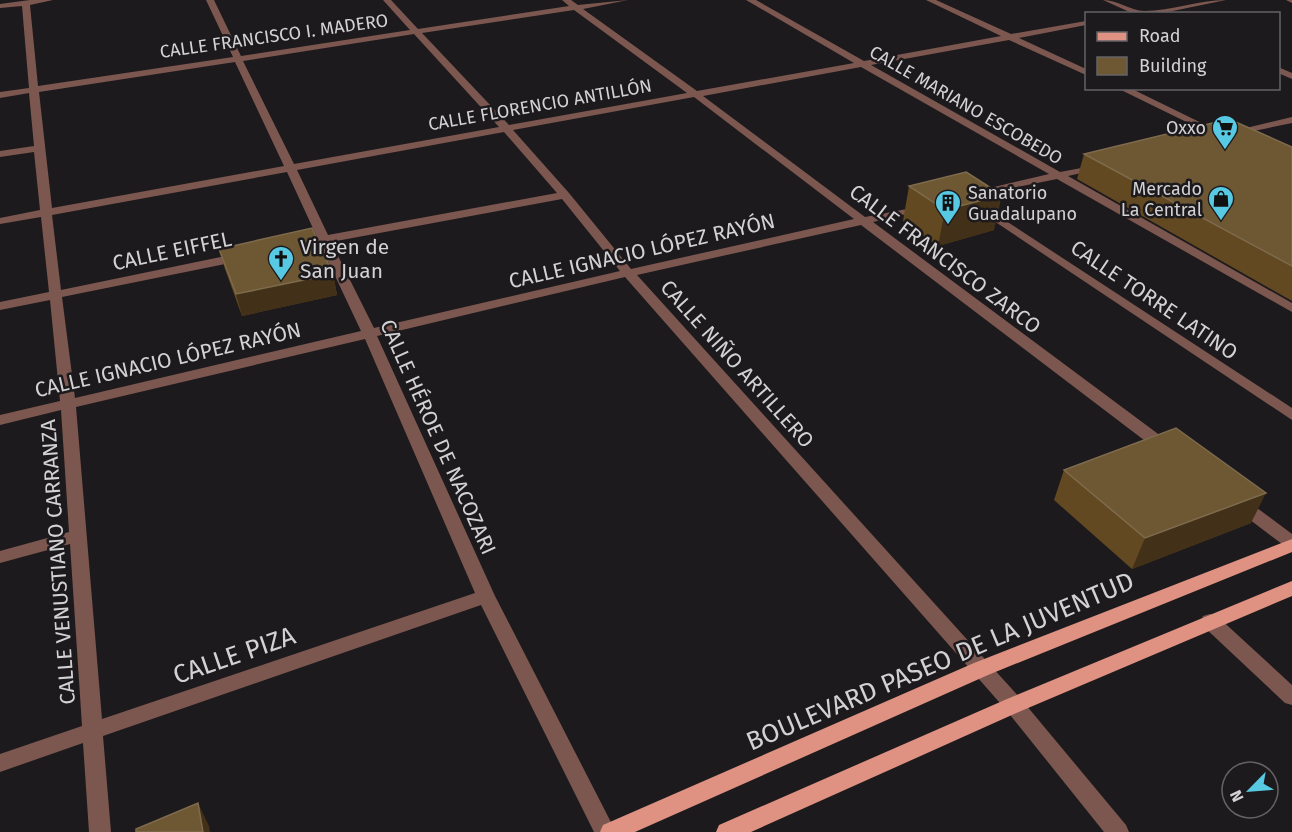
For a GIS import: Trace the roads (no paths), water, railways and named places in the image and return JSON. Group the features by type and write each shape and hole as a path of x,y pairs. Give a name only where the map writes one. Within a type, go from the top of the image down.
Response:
{"main road":[{"name":"BOULEVARD PASEO DE LA JUVENTUD","path":"610,832 981,669 1292,544"},
{"path":"727,832 1014,705 1292,588"}],"street":[{"path":"0,6 49,0"},
{"name":"CALLE HÉROE DE NACOZARI","path":"210,0 369,333 486,596 605,832"},
{"name":"CALLE NIÑO ARTILLERO","path":"387,0 505,127 628,273 1014,705 1118,832"},
{"name":"CALLE FRANCISCO I. MADERO","path":"0,94 416,32 571,4 624,0"},
{"name":"CALLE MARIANO ESCOBEDO","path":"750,0 1292,308"},
{"path":"930,0 1085,72"},
{"path":"1107,0 1139,12"},
{"path":"1148,12 1222,0"},
{"name":"CALLE VENUSTIANO CARRANZA","path":"26,3 39,148 68,404 76,536 100,832"},
{"name":"CALLE FRANCISCO ZARCO","path":"571,4 695,94 1178,457"},
{"name":"CALLE FLORENCIO ANTILLÓN","path":"0,221 505,127 1085,23"},
{"path":"1125,90 1241,145"},
{"path":"1199,141 1292,120"},
{"path":"0,154 39,148"},
{"path":"1057,176 1112,162"},
{"name":"CALLE TORRE LATINO","path":"1057,176 964,197 1292,415"},
{"path":"301,244 564,195"},
{"name":"CALLE IGNACIO LÓPEZ RAYÓN","path":"0,420 628,273 863,222 941,202"},
{"name":"CALLE EIFFEL","path":"0,306 254,254"},
{"path":"1225,493 1292,544"},
{"path":"0,557 76,536"},
{"name":"CALLE PIZA","path":"0,763 486,596"},
{"path":"1210,621 1292,697"}],"place":[{"name":"Oxxo","path":"1225,151"},
{"name":"Mercado La Central","path":"1221,222"},
{"name":"Sanatorio Guadalupano","path":"948,226"},
{"name":"Virgen de San Juan","path":"281,282"}]}
